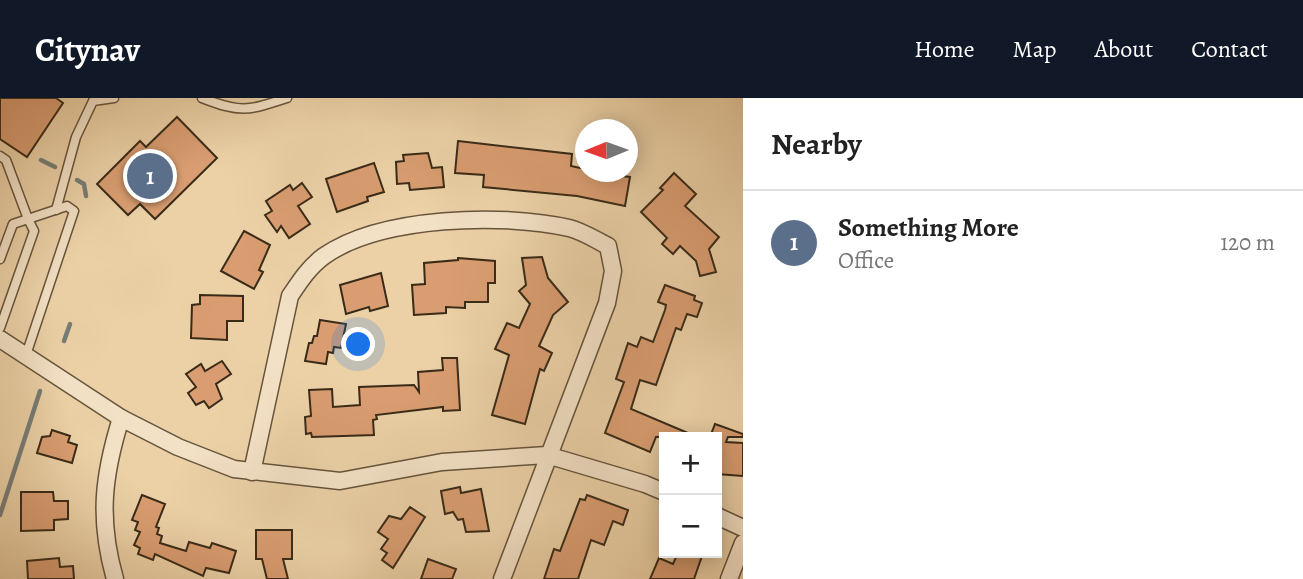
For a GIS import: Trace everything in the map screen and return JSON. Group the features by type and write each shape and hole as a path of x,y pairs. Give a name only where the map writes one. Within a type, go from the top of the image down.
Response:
{"street":[{"path":"252,472 290,296 304,273 325,255 361,238 442,220 500,220 571,228 608,246 613,271 607,303 502,579"},
{"path":"0,339 121,418 211,462 252,472 340,481 442,462 547,455 659,490"},
{"path":"115,579 104,527 103,493 108,459 121,418"},
{"path":"722,518 743,528"},
{"path":"729,579 743,543"}],"lane":[{"path":"56,210 76,137 93,101 114,98"},
{"path":"202,98 234,110 254,109 287,98"},
{"path":"0,156 6,160 34,231 0,328"},
{"path":"0,259 13,224 67,206 74,211 26,355"}],"building":[{"path":"0,98 56,98 63,103 27,157 0,139"},
{"path":"177,117 217,158 155,219 140,204 128,215 97,184 140,141 146,147"},
{"path":"458,141 572,154 571,166 575,167 575,182 629,182 625,206 577,196 483,187 484,175 455,173"},
{"path":"428,153 432,168 442,167 444,187 410,190 409,183 397,184 396,162 404,161 403,155"},
{"path":"374,163 384,192 337,212 326,179"},
{"path":"674,173 696,194 685,206 719,237 709,249 716,272 700,276 696,261 680,246 673,254 662,244 667,238 641,212 663,190 660,188"},
{"path":"302,183 312,197 298,206 310,224 289,238 281,226 277,232 265,215 272,211 266,201 290,185 293,190"},
{"path":"244,231 270,245 259,270 263,272 254,289 221,271"},
{"path":"542,257 548,278 568,302 553,315 539,346 552,353 544,371 540,369 525,424 492,415 509,355 495,349 507,323 519,328 530,304 519,291 526,285 522,258"},
{"path":"458,258 495,261 495,283 488,283 488,302 465,302 465,308 446,307 446,313 414,315 412,285 425,284 424,263"},
{"path":"381,273 388,306 370,311 369,307 346,314 340,285"},
{"path":"665,285 695,296 694,300 702,303 697,317 687,314 681,330 676,328 656,385 640,380 631,409 686,432 659,432 650,452 605,433 624,382 616,379 628,343 637,347 641,337 653,342 666,305 658,302"},
{"path":"200,295 243,296 243,321 227,321 227,340 191,338 192,305 200,304"},
{"path":"320,320 346,324 341,348 334,347 333,353 328,352 326,364 305,361 309,343 317,336"},
{"path":"442,358 457,358 460,410 443,411 443,407 376,415 377,419 373,420 374,435 312,437 311,433 306,434 305,417 311,416 309,390 332,389 333,407 360,405 359,387 414,385 419,392 418,372 443,370"},
{"path":"222,361 231,374 216,384 222,399 209,408 204,401 196,405 188,393 196,387 186,374 201,364 205,371"},
{"path":"715,424 743,434 743,437 728,437 726,442 743,443 743,476 722,474 722,432 712,432"},
{"path":"52,430 70,436 68,442 77,445 72,463 37,453 42,437 50,436"},
{"path":"460,487 461,493 481,489 489,531 466,532 463,519 458,520 453,512 445,514 441,491"},
{"path":"21,492 53,492 54,501 68,501 68,519 54,520 54,530 21,531"},
{"path":"142,495 165,504 156,527 159,528 157,534 162,536 160,543 186,551 189,542 210,548 212,543 236,551 229,573 206,568 203,576 155,554 153,560 138,554 140,548 134,545 140,532 135,530 138,522 132,520"},
{"path":"587,495 628,510 623,525 613,521 604,545 591,540 578,579 544,579 554,549 560,551 580,499 585,500"},
{"path":"410,507 425,517 393,568 382,560 387,553 381,549 388,539 378,532 389,516 401,519"},
{"path":"256,530 292,530 292,559 283,559 288,579 267,579 262,559 256,559"},
{"path":"59,558 60,567 73,566 74,579 28,579 27,561"},
{"path":"659,558 673,564 676,558 701,558 694,579 650,579"},
{"path":"428,559 456,569 452,579 421,579"}],"waterway":[{"path":"41,160 55,167"},
{"path":"77,180 84,184 86,196"},
{"path":"64,341 70,324"},
{"path":"0,515 40,391"}],"place":[{"name":"Something More","path":"150,176"}]}
